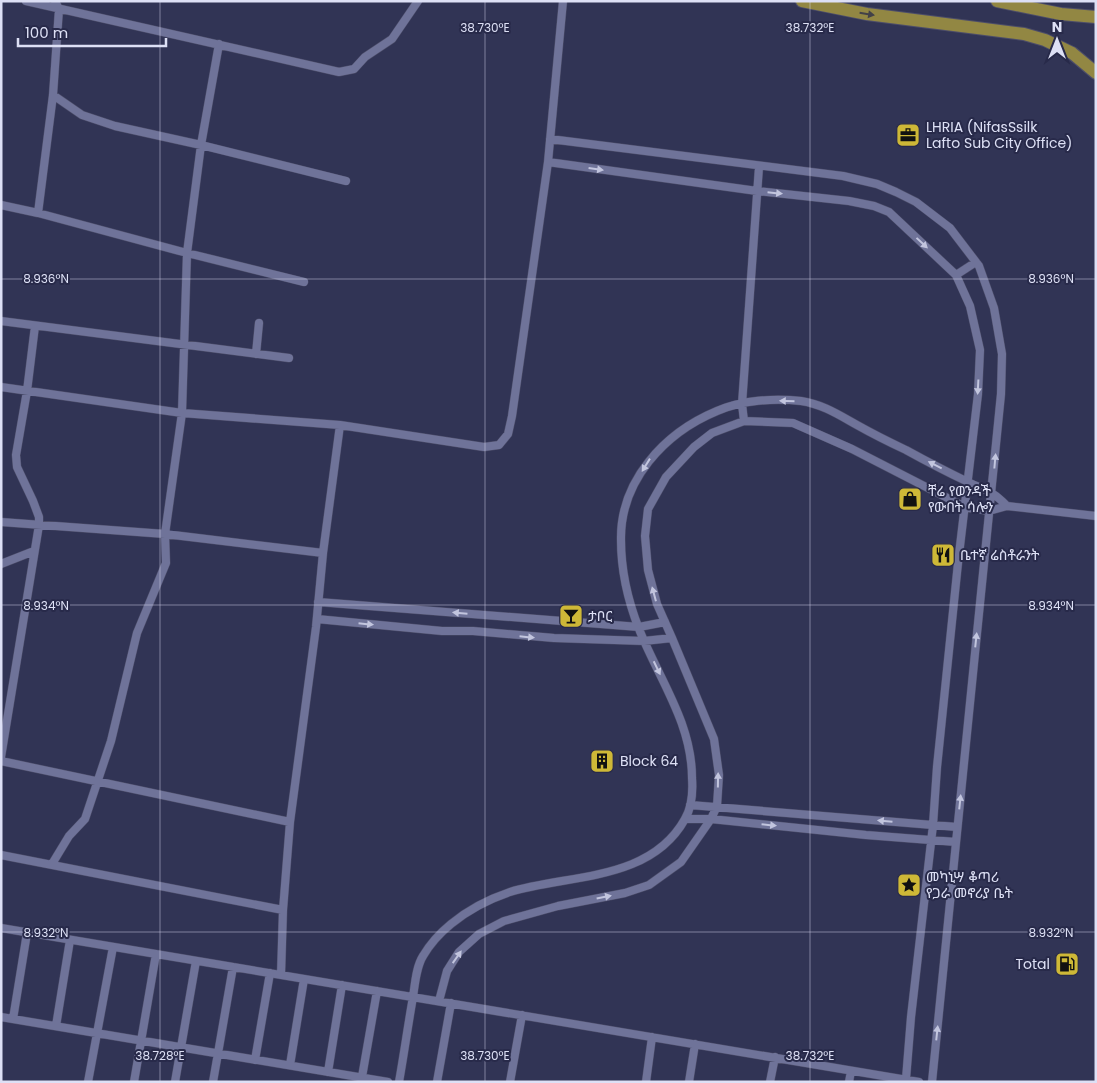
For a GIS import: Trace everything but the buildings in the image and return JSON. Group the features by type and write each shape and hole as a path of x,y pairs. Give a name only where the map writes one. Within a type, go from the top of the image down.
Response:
{"main road":[{"path":"802,1 867,14 1024,34 1045,40 1072,53 1096,74"},
{"path":"997,1 1061,14 1096,17"}],"street":[{"path":"26,1 57,5 339,72 354,69 365,57 392,39 418,1"},
{"path":"1,387 182,414 340,425 484,447 499,445 508,434 512,416 548,162 563,1"},
{"path":"38,213 53,95 57,5"},
{"path":"52,864 69,836 85,819 111,741 137,633 166,563 165,534 182,414 187,253 201,145 220,44"},
{"path":"53,95 82,115 115,126 346,181"},
{"path":"550,139 759,167 843,176 876,184 916,202 950,228 979,266 994,308 1002,354 1001,394 932,1082"},
{"path":"548,162 757,191 849,201 874,206 889,212 956,275 970,306 980,350 978,394 940,741 932,840 911,1017 906,1079"},
{"path":"744,421 742,404 759,167"},
{"path":"1,205 304,282"},
{"path":"956,275 976,262"},
{"path":"1,321 289,358"},
{"path":"256,354 260,323"},
{"path":"1,757 39,525 39,517 33,501 17,467 16,455 27,391 35,326"},
{"path":"399,1082 413,997 422,957 440,932 469,910 510,892 606,873 636,863 656,851 675,834 685,819 690,805 692,773 690,748 676,707 638,627 625,586 621,540 622,518 628,495 652,456 674,434 718,410 756,400 802,401 838,414 968,482 992,492 1007,506"},
{"path":"439,1001 451,965 459,952 480,934 504,921 558,906 625,893 649,885 681,862 712,819 717,806 719,774 714,739 657,604 648,570 645,536 648,509 666,476 694,447 712,433 744,421 793,423 852,449 965,507 989,512 1007,506 1096,516"},
{"path":"281,975 283,910 290,822 340,425"},
{"path":"1,522 165,534 323,553"},
{"path":"1,564 34,551"},
{"path":"318,602 638,627 665,622"},
{"path":"317,619 442,631 473,631 554,638 644,641 672,638"},
{"path":"1,761 290,822"},
{"path":"690,805 957,828"},
{"path":"685,819 712,819 956,842"},
{"path":"1,855 283,910"},
{"path":"1,928 919,1082"},
{"path":"13,1019 27,932"},
{"path":"56,1026 70,940"},
{"path":"88,1082 113,947"},
{"path":"134,1082 156,954"},
{"path":"175,1082 196,961"},
{"path":"213,1082 233,967"},
{"path":"255,1060 270,973"},
{"path":"290,1065 304,979"},
{"path":"328,1072 342,985"},
{"path":"362,1078 377,991"},
{"path":"437,1082 450,1004"},
{"path":"510,1082 522,1015"},
{"path":"1,1017 388,1082"},
{"path":"646,1082 652,1037"},
{"path":"689,1082 694,1044"},
{"path":"770,1082 775,1057"},
{"path":"849,1082 851,1071"}],"place":[{"name":"LHRIA (NifasSsilk Lafto Sub City Office)","path":"908,135"},
{"name":"ቸሬ የወንዳች የውበት ሳሎን","path":"910,499"},
{"name":"ቤተኛ ሬስቶራንት","path":"943,555"},
{"name":"ታቦር","path":"571,616"},
{"name":"Block 64","path":"602,761"},
{"name":"መካኒሣ ቆጣሪ የጋራ መኖሪያ ቤት","path":"909,885"},
{"name":"Total","path":"1067,964"}]}
